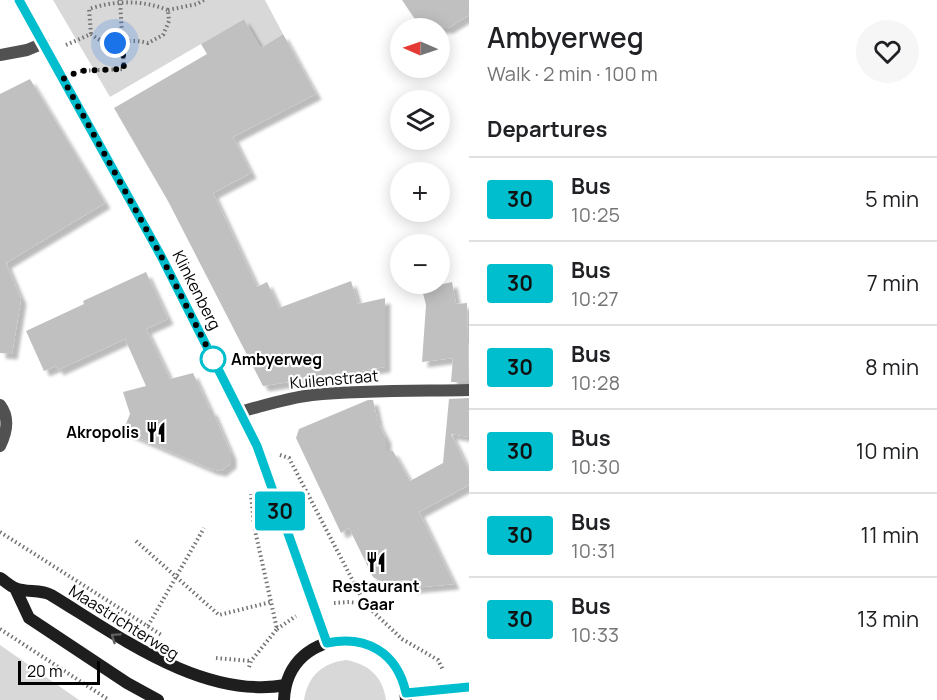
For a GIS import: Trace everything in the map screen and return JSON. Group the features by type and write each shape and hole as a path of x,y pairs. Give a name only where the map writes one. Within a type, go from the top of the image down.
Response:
{"main road":[{"name":"Maastrichterweg","path":"0,578 15,588 47,593 143,656 182,677 202,683 245,690 269,690 286,685"},
{"path":"15,588 29,618 127,683 158,700"},
{"path":"284,700 286,685 303,656 314,648 341,640 356,641 376,649 393,663 399,672 406,697 469,687"}],"street":[{"name":"Klinkenberg","path":"19,0 161,256 257,446 327,643"},
{"path":"0,55 46,48"},
{"name":"Kuilenstraat","path":"239,412 311,395 469,390"},
{"path":"0,446 7,419 1,406"}],"path":[{"path":"63,79 79,71 124,69 120,0"},
{"path":"168,10 169,21 163,35 148,43 138,40 110,44 100,42 91,34 89,9 109,1 138,1 168,10 204,0"},
{"path":"46,48 91,34"},
{"path":"257,446 289,459 365,604 402,639 438,660 442,665 447,690"},
{"path":"245,690 251,661 277,629 254,526"},
{"path":"148,626 204,528"},
{"name":"Maastrichterweg","path":"0,532 167,639"},
{"path":"136,541 219,615 271,602"},
{"path":"314,608 325,604 349,602 365,604"},
{"path":"0,629 109,700"},
{"path":"207,656 251,661"}],"shaded area":[{"path":"53,0 265,0 283,34 261,48 244,19 110,97"},
{"path":"0,645 79,700 0,700"},
{"path":"346,660 368,668 378,678 386,700 304,700 309,684 318,672 330,664"}],"building":[{"path":"402,0 469,0 469,15 450,27 450,18 414,18"},
{"path":"244,19 261,48 283,34 316,94 233,137 251,173 213,193 257,287 267,282 279,308 351,281 358,304 385,298 385,367 263,386 168,201 114,108 207,54 201,44"},
{"path":"30,79 105,203 6,263 21,299 12,354 0,353 0,94"},
{"path":"146,272 168,319 146,329 170,379 193,373 231,454 231,463 221,471 211,469 123,431 130,414 123,392 146,386 125,339 58,370 56,366 44,371 26,331"},
{"path":"450,282 452,282 456,304 467,303 469,382 451,382 453,358 422,362 426,305 423,294 450,294"},
{"path":"469,398 469,437 451,434 469,471 469,485 419,512 454,584 412,588 409,580 382,582 373,577 349,528 341,533 296,438 299,429 368,400 373,400 378,423 386,438 386,451 393,451 410,481 443,463 449,399"}],"bus line":[{"name":"30","path":"19,0 161,256 257,446 327,643 341,640 356,641 370,645 383,653 399,672 406,693 469,687"}],"place":[{"name":"Ambyerweg","path":"213,359"},
{"name":"Akropolis","path":"156,432"},
{"name":"Restaurant Gaar","path":"376,562"}],"route":[{"path":"115,43 122,41 124,69 79,71 63,79 161,256 213,359"}]}
